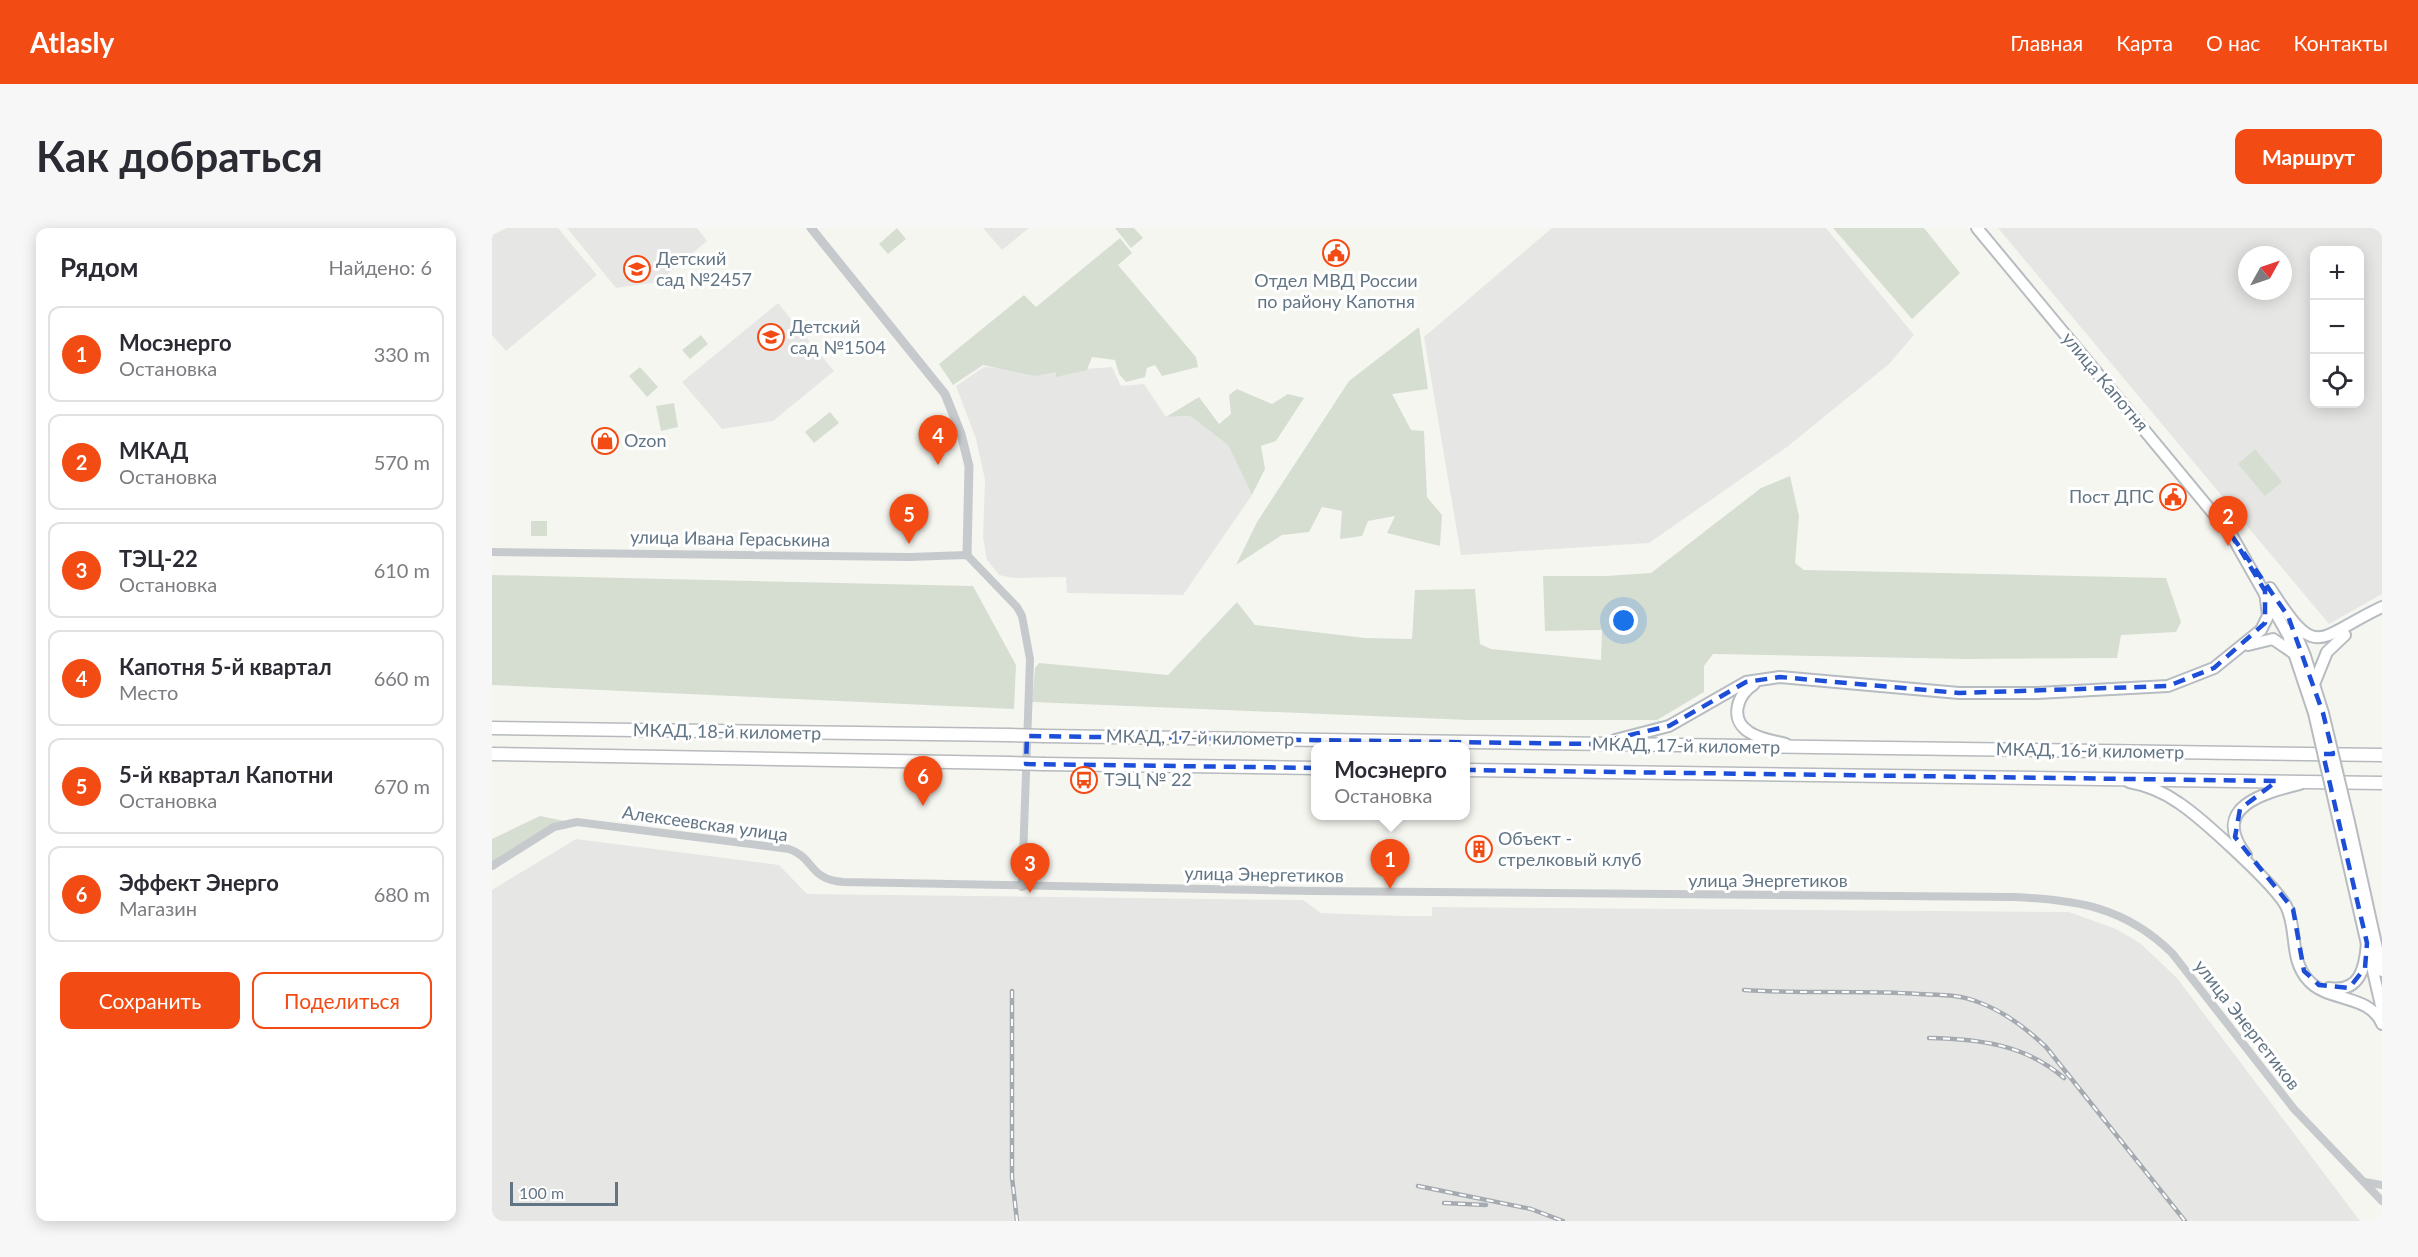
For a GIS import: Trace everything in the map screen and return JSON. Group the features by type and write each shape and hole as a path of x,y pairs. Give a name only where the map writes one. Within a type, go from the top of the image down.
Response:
{"highway":[{"name":"МКАД, 18-й километр","path":"492,728 962,735"},
{"name":"МКАД, 17-й километр","path":"962,735 1454,742"},
{"name":"МКАД, 17-й километр","path":"1470,742 1798,747"},
{"name":"МКАД, 16-й километр","path":"1798,747 2382,755"},
{"name":"МКАД, 18-й километр","path":"492,754 961,763"},
{"name":"МКАД, 17-й километр","path":"961,763 1311,768"},
{"name":"МКАД, 17-й километр","path":"1470,770 2111,779"},
{"name":"МКАД, 16-й километр","path":"2111,779 2382,785"}],"main road":[{"name":"улица Капотня","path":"1977,228 2232,536"},
{"path":"2232,536 2265,591 2297,657 2318,713"},
{"path":"2232,536 2251,557 2288,615 2303,633 2317,639 2332,636 2382,607"},
{"path":"2242,648 2265,623 2268,606 2265,591"},
{"path":"2314,684 2326,652 2333,644 2354,628 2382,613"},
{"path":"2288,615 2314,684 2318,713 2382,971"},
{"path":"1591,744 1633,737 1669,726 1746,682 1780,677 1959,693 2148,689 2168,686 2202,675 2242,648 2259,641 2273,639 2288,647 2297,657"},
{"path":"1765,679 1752,685 1740,696 1737,703 1739,720 1743,727 1755,735 1798,747"},
{"path":"2111,779 2139,784 2191,811 2279,895 2290,919 2298,963 2311,984 2362,1005 2373,1012 2382,1024"},
{"path":"2308,782 2264,794 2246,803 2236,816 2235,837 2252,863 2293,909 2298,926 2304,971 2311,979 2331,989 2349,988 2365,968 2367,943"},
{"path":"2344,822 2382,1010"}],"street":[{"path":"811,228 945,394 961,434 969,466 967,555 1017,607 1030,659 1022,887"},
{"name":"улица Ивана Гераськина","path":"492,552 929,557 967,555"},
{"name":"Алексеевская улица","path":"492,866 554,827 577,822 789,849 799,853 822,878 831,881 1022,887"},
{"name":"улица Энергетиков","path":"1022,887 2014,897 2088,904 2135,923 2153,934 2172,953 2294,1109 2382,1201"},
{"path":"2354,1174 2369,1185 2382,1185"}],"highlighted area":[{"path":"2232,536 2288,616 2323,713 2333,754 2323,754 2367,943 2365,968 2349,988 2319,985 2304,971 2293,909 2235,837 2240,809 2277,781 1026,764 1027,736 1591,744 1669,726 1746,682 1780,677 1959,693 2168,686 2214,668 2265,623 2265,591"}],"shaded area":[{"path":"507,228 558,228 597,275 506,351 492,335 492,235"},
{"name":"Детский сад №2457","path":"567,228 697,228 707,241 658,282 616,288"},
{"path":"897,228 906,239 888,254 879,244"},
{"path":"983,228 1029,228 1002,250"},
{"path":"1115,228 1134,228 1143,238 1131,248"},
{"path":"1552,228 1826,228 1914,335 1889,364 1787,447 1649,543 1461,555 1424,337"},
{"path":"1833,228 1924,228 1960,273 1912,319"},
{"path":"1998,228 2382,228 2382,594 2329,624"},
{"path":"1120,238 1132,253 1118,265 1196,357 1198,367 1162,376 1155,365 1147,368 1145,377 1126,382 1119,374 1115,360 1092,357 1087,370 1056,377 1056,372 1035,376 983,365 953,385 939,364 1024,295 1036,307"},
{"name":"Детский сад №1504","path":"778,303 834,371 773,421 722,429 682,382"},
{"path":"1419,327 1428,389 1392,394 1411,430 1424,431 1427,497 1442,515 1440,546 1387,533 1395,516 1368,521 1362,536 1340,539 1342,511 1322,507 1309,532 1282,535 1236,565 1257,522 1349,381"},
{"path":"701,335 708,344 690,359 682,350"},
{"path":"640,367 658,387 647,397 629,376"},
{"path":"984,367 1056,371 1112,367 1121,386 1144,384 1166,417 1190,416 1228,445 1252,495 1183,595 1067,593 1066,577 1013,578 999,575 987,560 983,538 985,480 976,439 956,386"},
{"path":"1237,389 1272,404 1288,394 1304,398 1276,441 1261,446 1265,469 1252,495 1228,445 1190,416 1166,417 1199,397 1219,424 1231,414 1229,395"},
{"path":"674,403 678,427 661,431 656,406"},
{"path":"830,412 839,423 814,443 805,432"},
{"path":"2255,449 2282,482 2265,496 2238,464"},
{"path":"1790,476 1799,516 1795,563 1804,570 2166,578 2181,622 2176,632 2121,635 2117,658 1966,659 1713,654 1704,666 1704,692 1657,720 1469,720 1032,702 1035,668 1039,663 1168,675 1237,602 1255,625 1365,638 1412,639 1415,590 1475,589 1480,644 1491,649 1601,660 1602,630 1545,631 1543,576 1651,573 1761,488"},
{"path":"531,521 547,521 547,536 531,536"},
{"path":"492,575 973,586 1016,665 1014,709 492,685"},
{"path":"540,816 574,823 553,827 492,865 492,839"},
{"path":"576,839 779,865 807,894 1303,900 1321,913 1405,916 1432,916 1432,907 2069,912 2116,929 2140,943 2177,978 2360,1221 492,1221 492,890"}],"railway":[{"path":"1744,990 1949,995 1971,999 1996,1010 2022,1027 2046,1047 2185,1221"},
{"path":"1012,991 1012,1177 1017,1221"},
{"path":"1929,1038 1983,1042 2017,1051 2049,1067 2064,1078"},
{"path":"1418,1186 1531,1209 1563,1221"},
{"path":"1444,1203 1486,1205"}],"place":[{"name":"Отдел МВД России по району Капотня","path":"1336,253"},
{"name":"Детский сад №2457","path":"637,269"},
{"name":"Детский сад №1504","path":"771,337"},
{"name":"Ozon","path":"605,441"},
{"name":"Капотня 5-й квартал","path":"938,465"},
{"name":"Пост ДПС","path":"2173,497"},
{"name":"5-й квартал Капотни","path":"909,544"},
{"name":"МКАД","path":"2228,546"},
{"name":"ТЭЦ № 22","path":"1084,780"},
{"name":"Эффект Энерго","path":"923,806"},
{"name":"Объект - стрелковый клуб","path":"1479,849"},
{"name":"Мосэнерго","path":"1390,889"},
{"name":"ТЭЦ-22","path":"1030,893"}]}
